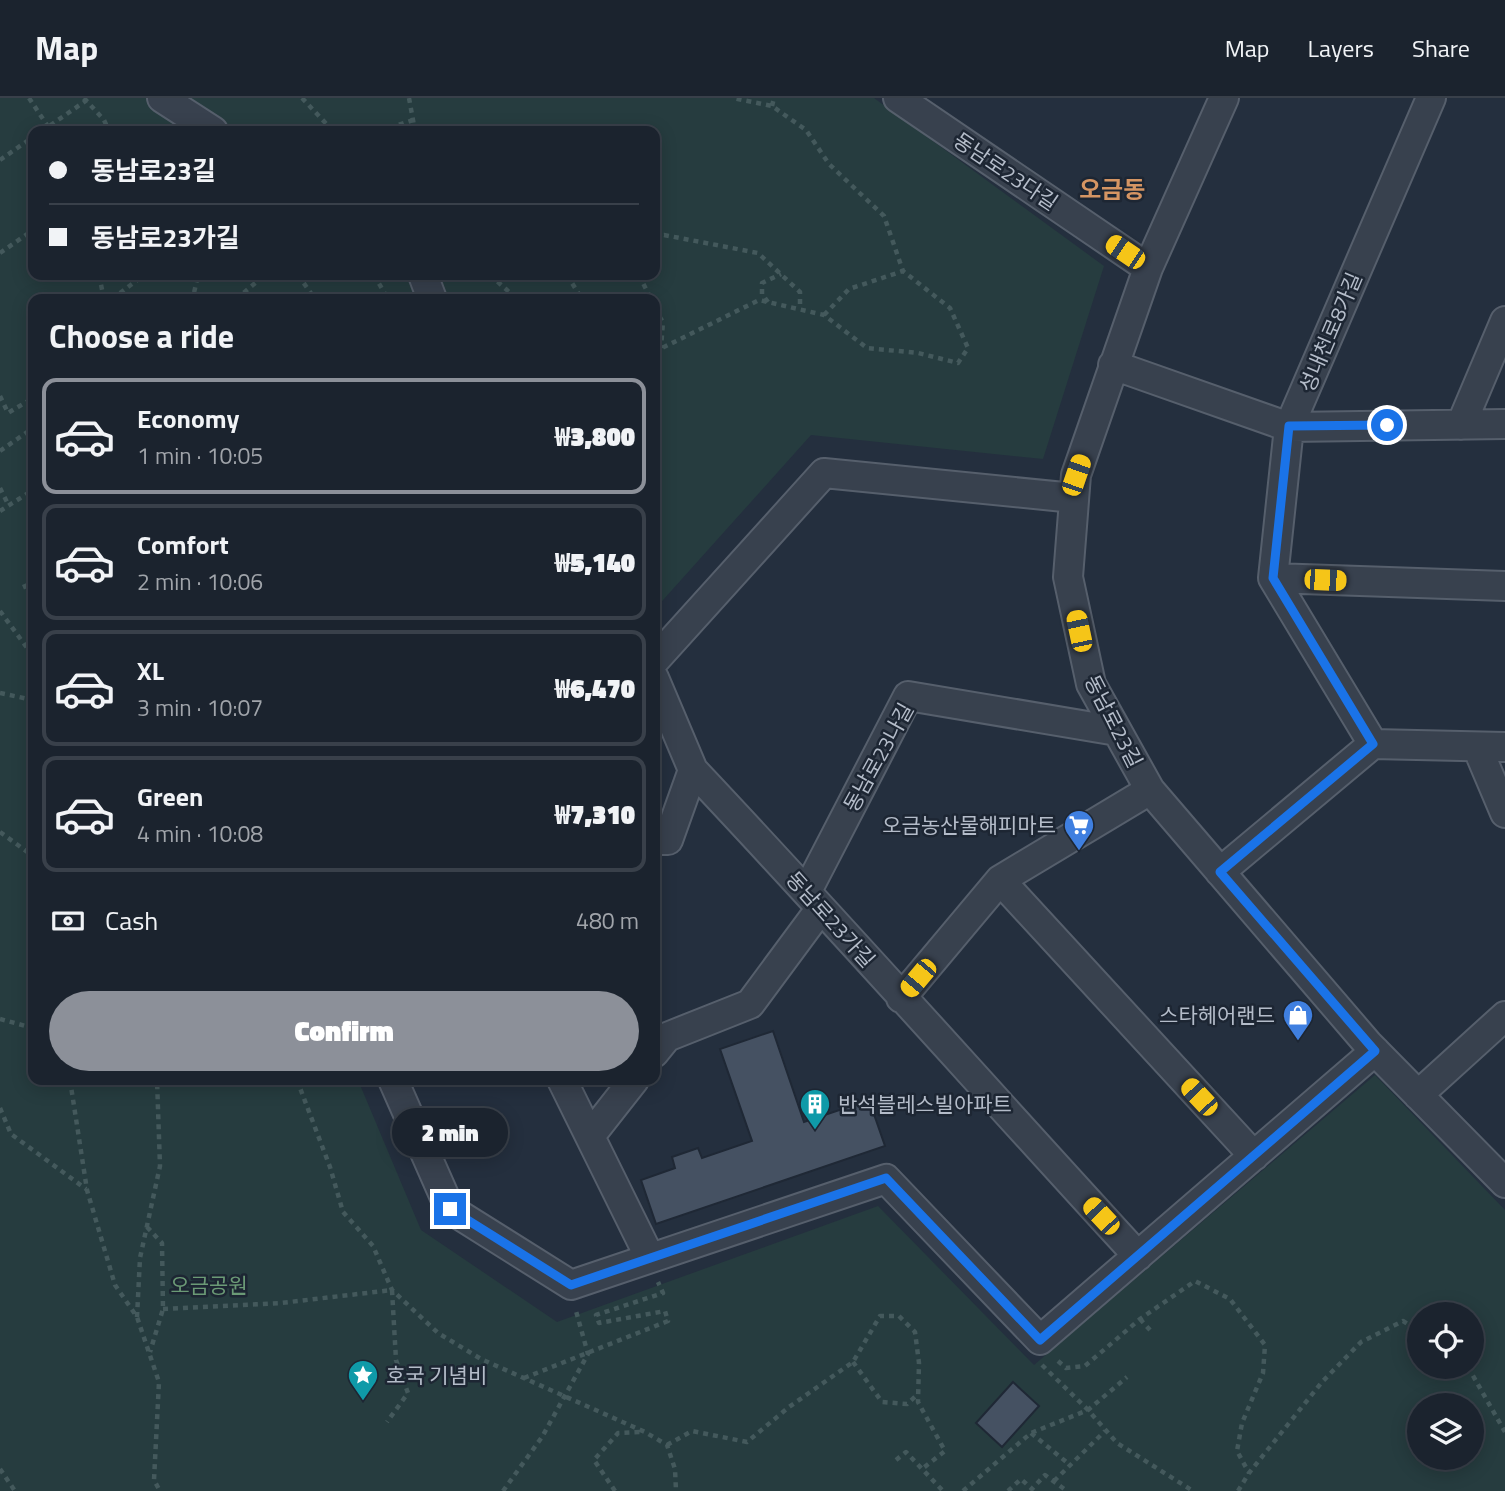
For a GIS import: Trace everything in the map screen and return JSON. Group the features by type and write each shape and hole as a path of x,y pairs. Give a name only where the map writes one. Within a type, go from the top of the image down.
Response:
{"street":[{"path":"162,98 205,126"},
{"name":"동남로23다길","path":"898,98 1147,268"},
{"name":"성내천로8가길","path":"1273,578 1289,426 1431,98"},
{"name":"동남로23길","path":"1221,99 1147,268 1076,475 1068,578 1091,684 1150,790 1375,1051 1505,1183"},
{"path":"1461,425 1505,321"},
{"path":"1114,365 1289,426 1505,424"},
{"path":"660,654 824,473 1074,498"},
{"path":"1273,578 1505,586"},
{"path":"1273,578 1373,744"},
{"name":"동남로23가길","path":"660,692 693,770 1138,1256"},
{"name":"동남로23나길","path":"660,1046 667,1037 750,1004 814,900 908,696 1117,731"},
{"path":"1220,872 1373,744 1505,747"},
{"path":"1476,747 1505,813"},
{"path":"660,844 693,770"},
{"name":"동남로23길","path":"901,998 1000,880 1150,790"},
{"path":"1000,880 1254,1156"},
{"path":"1418,1095 1505,1016"},
{"path":"395,1085 450,1209 571,1285 648,1271 886,1178 1040,1340 1375,1051"},
{"path":"564,1085 590,1136 648,1271"},
{"path":"590,1136 630,1085"}],"path":[{"path":"29,98 48,126"},
{"path":"302,98 327,126"},
{"path":"409,98 414,126"},
{"path":"660,348 759,300 824,315 867,348 918,353 958,363 968,348 950,308 902,271 884,216 828,164 806,130 772,106 733,98"},
{"path":"772,106 774,98"},
{"path":"54,126 85,99 107,126"},
{"path":"395,126 413,120"},
{"path":"0,160 28,140"},
{"path":"0,253 28,233"},
{"path":"660,235 758,253 800,292 800,309"},
{"path":"824,315 849,289 902,271"},
{"path":"768,302 762,294 762,283 781,274"},
{"path":"118,294 138,280"},
{"path":"242,294 259,280"},
{"path":"496,280 511,294"},
{"path":"660,318 663,323 660,348"},
{"path":"0,396 8,413 28,401"},
{"path":"0,451 28,432"},
{"path":"0,488 9,506"},
{"path":"0,511 28,493"},
{"path":"0,611 28,649"},
{"path":"0,694 28,698"},
{"path":"0,832 28,852"},
{"path":"0,1019 28,1027"},
{"path":"71,1085 87,1190 115,1285 137,1317 159,1382 154,1479 160,1491"},
{"path":"137,1317 140,1258 160,1166 158,1085"},
{"path":"299,1085 330,1167 343,1212 373,1246 392,1290 396,1360 408,1393 387,1422"},
{"path":"0,1108 11,1134 87,1190"},
{"path":"147,1227 162,1243 163,1309 150,1353"},
{"path":"524,1378 668,1321 665,1311 600,1323 596,1315 663,1293 658,1280 648,1271"},
{"path":"1051,1354 1066,1368 1085,1366 1140,1319 1195,1281 1230,1299 1265,1345 1263,1373 1242,1423 1237,1451 1249,1474"},
{"path":"163,1309 281,1303 392,1290 438,1333 481,1359 645,1432 667,1445 675,1469 676,1491"},
{"path":"503,1491 542,1437 588,1354 575,1305"},
{"path":"667,1445 692,1431 747,1442 789,1407 853,1362 880,1316 899,1316 915,1332 919,1363 918,1402 945,1451 922,1469"},
{"path":"1140,1319 1150,1330"},
{"path":"1238,1491 1322,1381 1361,1342 1402,1321 1407,1324"},
{"path":"1040,1364 1046,1359"},
{"path":"853,1362 882,1402 907,1404 918,1394"},
{"path":"1049,1374 1088,1410 1117,1443 1194,1491"},
{"path":"964,1491 1031,1433 1088,1410 1127,1377"},
{"path":"1475,1379 1505,1432"},
{"path":"1054,1481 1105,1431"},
{"path":"615,1491 594,1461 618,1433 645,1432"},
{"path":"1031,1433 1070,1465"},
{"path":"896,1460 905,1452 943,1491"},
{"path":"0,1469 15,1491"},
{"path":"1008,1491 1021,1479 1032,1489 1045,1475 1067,1491"}],"green space":[{"name":"오금공원","path":"0,98 874,98 1104,266 1043,459 811,435 660,603 660,294 28,294 28,1085 360,1085 421,1230 557,1322 878,1206 1034,1365 1375,1075 1505,1210 1505,1491 0,1491"}],"building":[{"name":"반석블레스빌아파트","path":"773,1031 804,1122 869,1100 885,1146 656,1224 641,1180 675,1168 672,1157 698,1148 702,1158 752,1141 720,1049"},
{"path":"1013,1382 1039,1406 1002,1447 976,1423"}],"place":[{"name":"오금농산물해피마트","path":"1079,852"},
{"name":"스타헤어랜드","path":"1298,1042"},
{"name":"반석블레스빌아파트","path":"815,1131"},
{"name":"호국 기념비","path":"363,1402"}],"district":[{"name":"오금동","path":"1112,189"}],"route":[{"path":"450,1209 571,1285 886,1178 1040,1340 1375,1051 1220,872 1373,744 1273,578 1289,426 1387,425"}]}
